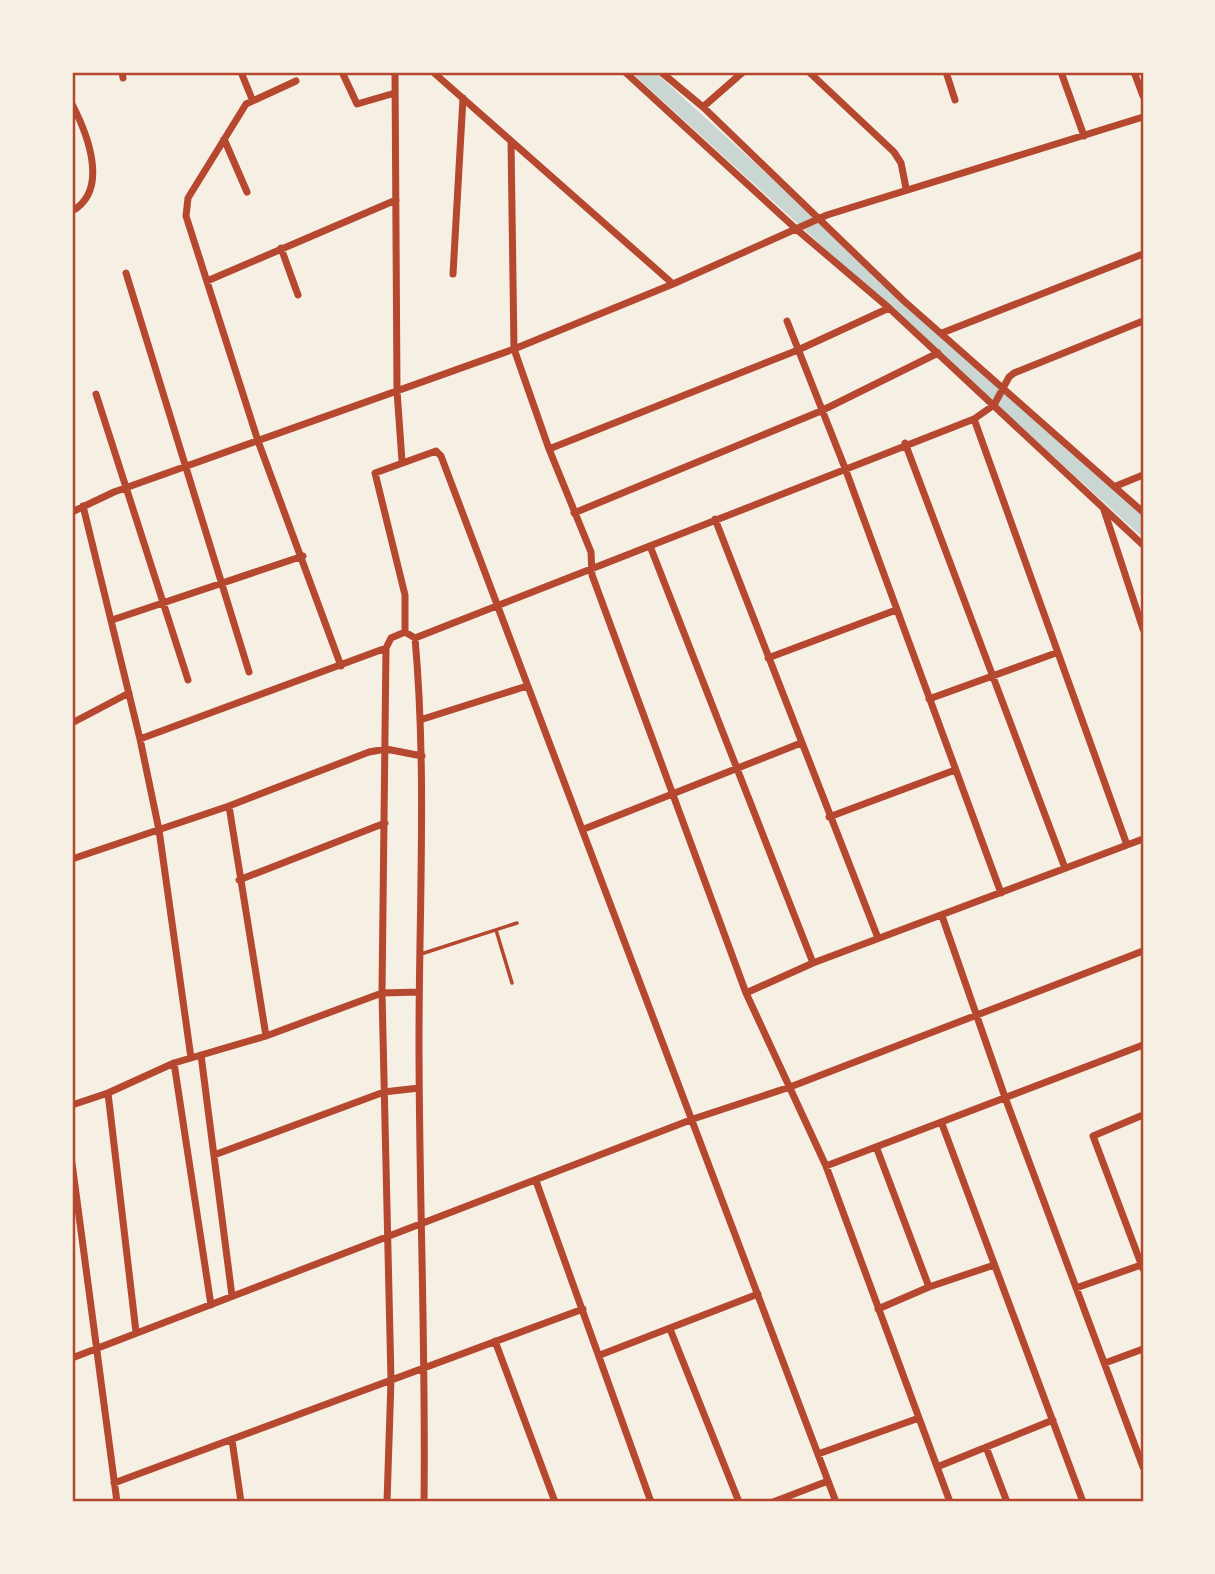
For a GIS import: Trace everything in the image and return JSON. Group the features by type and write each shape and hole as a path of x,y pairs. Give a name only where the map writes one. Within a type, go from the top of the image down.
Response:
{"street":[{"path":"241,72 252,99"},
{"path":"342,72 357,104 395,93"},
{"path":"395,72 397,391 402,461"},
{"path":"433,72 673,284"},
{"path":"625,72 795,228 889,308 1143,545"},
{"path":"661,72 703,107 818,219 942,333 1143,512"},
{"path":"703,107 743,72"},
{"path":"810,72 894,152 901,163 906,188"},
{"path":"946,72 956,100"},
{"path":"1061,72 1084,136"},
{"path":"1134,72 1143,96"},
{"path":"296,81 252,99 188,198 186,208 258,441 303,556 341,666"},
{"path":"453,274 463,98"},
{"path":"72,104 74,115 89,139 91,182 85,201 72,211"},
{"path":"72,512 126,488 514,349 673,284 818,219 906,188 1143,117"},
{"path":"224,139 247,192"},
{"path":"511,141 514,349 573,513 591,552 591,567 746,993 826,1166 950,1502"},
{"path":"207,281 396,200"},
{"path":"281,248 298,295"},
{"path":"942,333 1143,254"},
{"path":"126,273 249,672"},
{"path":"549,449 798,350 889,308"},
{"path":"787,321 845,468 1001,893"},
{"path":"415,638 905,443 974,419 994,405 1014,373 1143,321"},
{"path":"573,513 821,411 938,353"},
{"path":"96,394 188,680"},
{"path":"974,419 1127,845"},
{"path":"905,443 1065,869"},
{"path":"405,632 405,595 382,493 375,474 376,471 402,461 436,452 441,454 499,605 527,686 584,829 836,1502"},
{"path":"1116,486 1143,475"},
{"path":"83,506 141,739 159,830 191,1058"},
{"path":"1102,507 1143,625"},
{"path":"715,519 878,938"},
{"path":"650,546 813,963"},
{"path":"112,620 303,556"},
{"path":"768,658 896,610"},
{"path":"405,632 415,638"},
{"path":"387,1502 391,1380 383,993 386,648 391,638 405,632"},
{"path":"415,638 423,719 419,1088 426,1367 424,1502"},
{"path":"141,739 386,648"},
{"path":"929,699 1056,653"},
{"path":"423,719 527,686"},
{"path":"72,723 129,693"},
{"path":"584,829 801,743"},
{"path":"72,859 229,806 351,758 386,749 422,756"},
{"path":"829,817 956,770"},
{"path":"229,806 266,1036"},
{"path":"239,880 385,823"},
{"path":"746,993 813,963 1143,839"},
{"path":"942,916 1006,1100 1143,1467"},
{"path":"72,1359 692,1119 790,1087 1143,951"},
{"path":"72,1105 108,1093 174,1063 266,1036 383,993 419,992"},
{"path":"826,1166 1006,1100 1143,1045"},
{"path":"201,1055 232,1296"},
{"path":"174,1063 211,1305"},
{"path":"214,1155 384,1092 419,1088"},
{"path":"108,1093 136,1332"},
{"path":"1076,1288 1142,1267 1093,1136 1143,1115"},
{"path":"942,1124 1083,1502"},
{"path":"877,1149 929,1287"},
{"path":"72,1163 117,1502"},
{"path":"536,1181 651,1502"},
{"path":"878,1309 929,1287 994,1265"},
{"path":"600,1356 758,1294"},
{"path":"114,1483 495,1340 583,1310"},
{"path":"670,1329 738,1502"},
{"path":"495,1340 554,1502"},
{"path":"1105,1363 1143,1349"},
{"path":"818,1454 919,1418"},
{"path":"937,1467 1053,1420"},
{"path":"232,1440 241,1502"},
{"path":"986,1447 1007,1502"},
{"path":"773,1502 828,1481"}],"lane":[{"path":"419,955 517,923"},
{"path":"496,930 512,983"}],"waterway":[{"path":"643,72 1143,527"}]}
